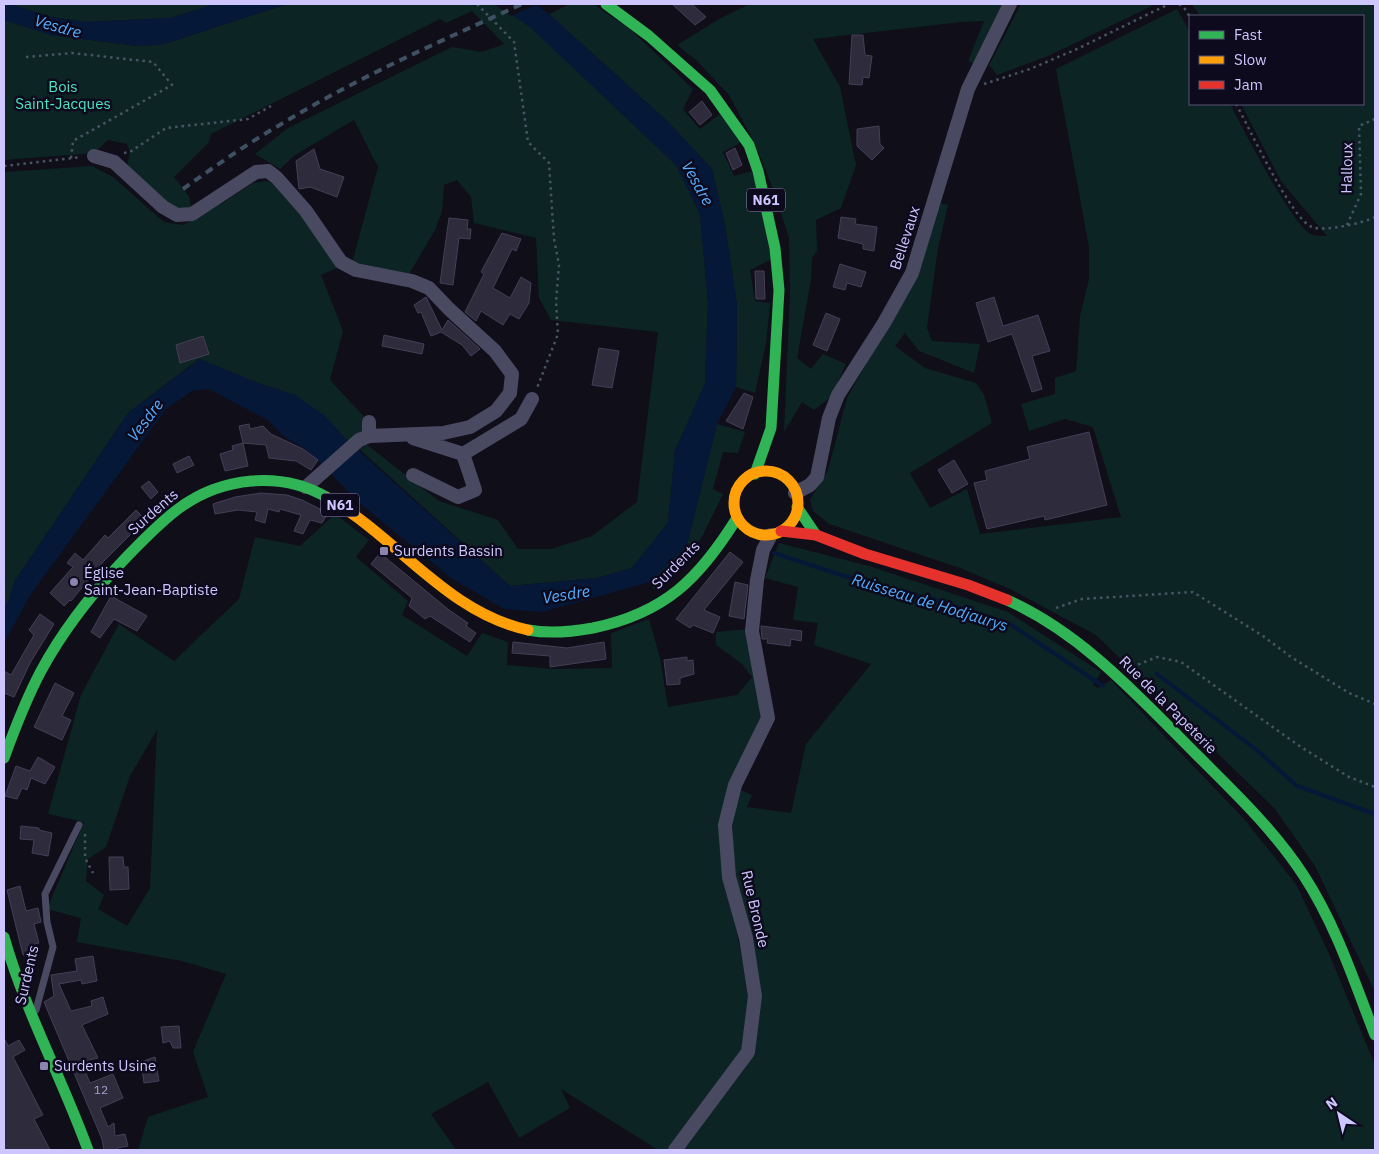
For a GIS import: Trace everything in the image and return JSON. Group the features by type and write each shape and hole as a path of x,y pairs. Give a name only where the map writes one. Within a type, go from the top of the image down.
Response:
{"main road":[{"name":"N61","path":"606,4 649,36 710,90 749,145 765,196 775,248 779,290 771,428 755,474 747,478 736,492 734,500 737,518"},
{"name":"N61","path":"771,428 775,445"},
{"path":"781,463 796,493 798,507 816,535"},
{"path":"755,474 772,472 788,480"},
{"name":"Surdents","path":"4,758 20,716 38,678 83,604 165,519 191,500 223,487 245,481 264,479 306,487 327,496 347,509 459,600 483,616 530,632 561,633 594,629 629,619 667,600 709,557 737,518"},
{"path":"737,518 751,532 776,533 793,520 798,507"},
{"name":"Rue de la Papeterie","path":"776,533 816,535 986,592 1035,614 1078,642 1118,675 1264,823 1295,862 1317,897 1334,932 1375,1036"},
{"name":"Surdents","path":"4,937 16,980 72,1106 88,1150"}],"street":[{"name":"Bellevaux","path":"796,493 810,485 817,477 829,418 838,395 884,323 912,274 968,88 1010,4"},
{"path":"94,156 114,162 163,207 177,215 192,214 256,172 268,171 277,178 306,211 341,262 356,270 412,281 429,288 495,351 512,374 510,393 502,404 496,411 470,427 443,433 369,436 353,444 306,487"},
{"path":"406,436 463,454 521,419 532,399"},
{"path":"502,404 521,419"},
{"path":"369,422 369,436"},
{"path":"413,475 458,497 475,490 463,454"},
{"name":"Rue Bronde","path":"675,1150 748,1052 755,996 746,938 729,877 725,825 735,785 768,718 752,631 757,580 763,550 776,533"}],"lane":[{"name":"Surdents","path":"33,1020 53,947 47,922 45,894 79,825"}],"path":[{"path":"478,4 514,42 528,142 549,163 554,239 559,265 556,302 558,334 532,399"},
{"path":"968,88 1030,69 1077,49 1169,4"},
{"path":"1179,4 1186,8 1189,16"},
{"path":"26,57 72,53 153,62 172,85 73,142 71,158"},
{"path":"1237,105 1280,186 1302,221 1313,228 1331,229 1375,217"},
{"path":"121,153 130,152 166,128 248,120 271,106"},
{"name":"Halloux","path":"1347,225 1361,194 1359,126 1375,120"},
{"path":"4,166 94,156"},
{"path":"1035,614 1082,599 1193,592 1349,693 1375,704"},
{"path":"1118,675 1157,657 1182,662 1302,747 1349,777 1375,787"},
{"path":"79,825 85,830 85,858 93,873"}],"green space":[{"path":"10,4 215,4 170,18 85,22 51,17"},
{"name":"Bois Saint-Jacques","path":"287,4 497,4 531,27 676,165 700,214 708,302 705,384 675,451 668,523 632,568 597,578 510,586 356,446 366,444 439,501 498,520 518,549 551,549 592,536 637,502 658,332 551,320 539,298 536,238 474,223 471,197 457,180 444,185 442,211 435,230 408,276 352,263 378,167 354,120 295,155 280,169 255,154 288,128 452,47 482,52 504,44 472,11 446,23 440,19 211,134 209,142 174,177 189,196 191,207 177,210 126,170 130,152 127,144 108,140 94,153 4,160 4,20 51,35 138,46 164,44"},
{"path":"570,4 593,4 630,29 693,89 683,109 700,129 720,114 742,142 723,152 734,176 752,171 776,257 750,270 755,301 770,303 766,344 755,393 736,387 737,305 725,225 712,169 668,122 549,14"},
{"path":"750,4 1004,4 976,64 968,61 984,21 813,39 840,87 856,165 841,208 816,220 817,251 812,258 811,280 797,358 811,369 823,354 846,364 832,396 814,410 802,402 784,432 790,294 789,238 774,191 755,144 729,95 696,60 677,45 721,18"},
{"path":"1021,4 1156,4 1048,56 997,75 989,65"},
{"path":"1192,4 1375,4 1375,992 1315,866 1275,809 1096,635 1010,589 960,568 829,524 813,511 810,500 828,470 847,398 914,277 940,203 948,205 938,248 927,328 932,341 980,344 974,373 919,351 905,333 895,346 925,368 976,383 984,395 992,423 910,473 930,508 967,489 980,534 1121,517 1093,427 1065,419 1029,431 1021,404 1055,394 1055,378 1076,371 1080,316 1089,279 1089,247 1056,69 1177,9 1189,30 1189,105 1231,105 1280,195 1302,227 1317,236 1327,236 1281,181 1242,105 1364,105 1364,15 1199,15"},
{"path":"92,166 113,177 164,222 183,225 226,201 253,183 268,181 284,190 316,232 337,268 321,275 343,331 330,380 369,422 352,444 295,395 255,382 199,359 128,413 15,581 4,608 4,172"},
{"path":"717,424 745,432 738,453 723,452 713,489 723,494 703,535 684,563 654,590 650,582 687,545"},
{"path":"335,514 369,540 356,557 408,601 402,615 467,656 482,633 508,642 507,665 554,669 612,668 611,633 649,619 660,658 668,707 737,695 752,677 742,664 716,645 716,632 749,629 766,717 732,776 728,890 748,987 749,1021 741,1055 673,1150 658,1150 561,1089 570,1108 519,1138 488,1082 431,1114 456,1150 138,1150 148,1117 208,1097 193,1052 226,974 182,961 77,942 81,918 47,909 84,822 48,814 81,695 119,624 174,661 239,599 255,537 300,546","holes":["157,730 150,888 127,926 98,909 104,895 86,881 88,859 106,847 130,776"]},
{"path":"779,543 869,566 1008,612 1101,672 1093,685 1098,688 1111,680 1245,820 1296,884 1330,956 1375,1065 1375,1150 681,1150 755,1029 732,877 733,811 738,789 752,795 747,807 791,813 806,744 871,664 814,645 818,623 793,620 798,587 765,578"}],"water":[{"name":"Vesdre","path":"4,4 10,4 51,17 85,22 170,18 215,4 287,4 164,44 138,46 51,35 4,20"},
{"name":"Vesdre","path":"497,4 535,4 549,14 668,122 712,169 725,225 737,305 736,387 717,424 687,545 650,582 542,612 504,609 451,578 356,500 304,448 282,435 268,420 209,389 192,391 166,409 31,594 4,643 4,609 15,581 128,413 200,359 255,382 295,395 324,415 349,442 510,586 597,578 632,568 668,523 675,451 705,384 708,302 700,214 676,165 531,28"}],"pier":[{"path":"494,4 538,4 511,16"}],"building":[{"path":"672,4 692,4 706,17 695,25"},
{"path":"852,35 863,35 865,55 872,56 869,78 863,77 862,85 849,84"},
{"path":"702,101 712,115 700,125 689,112"},
{"path":"879,126 880,144 884,148 872,160 857,146 857,129"},
{"path":"735,148 742,165 733,170 726,153"},
{"path":"314,149 320,169 344,177 337,197 310,187 299,189 296,161"},
{"path":"841,217 856,219 855,224 877,227 874,251 863,249 863,244 838,238"},
{"path":"449,218 468,220 467,229 471,229 470,239 459,238 453,285 440,283"},
{"path":"502,233 521,239 516,251 512,249 493,288 510,298 521,277 531,283 529,303 519,319 510,314 503,325 481,311 476,321 465,312 484,274 481,272"},
{"path":"840,264 866,272 861,287 847,283 845,290 833,287"},
{"path":"755,271 764,271 765,299 756,299"},
{"path":"426,297 442,330 448,320 480,349 471,356 462,345 441,332 431,336 421,312 418,313 414,305"},
{"path":"994,297 1003,326 1038,315 1050,351 1032,356 1042,389 1032,392 1012,334 988,342 976,303"},
{"path":"826,313 840,319 827,351 813,345"},
{"path":"384,335 424,344 422,354 382,346"},
{"path":"203,336 209,354 180,363 176,345"},
{"path":"599,348 619,351 612,388 592,385"},
{"path":"744,393 753,397 743,429 726,421"},
{"path":"249,424 250,429 263,426 271,434 303,449 318,460 311,470 296,461 269,458 266,445 243,443 239,426"},
{"path":"1089,432 1107,505 1045,520 1044,516 987,529 974,483 987,480 985,471 1030,459 1027,447"},
{"path":"243,443 248,466 225,471 220,454 233,450 232,446"},
{"path":"189,456 194,465 177,473 173,464"},
{"path":"954,460 968,484 952,493 938,470"},
{"path":"149,481 158,492 151,499 141,487"},
{"path":"261,493 287,495 328,513 322,523 310,520 303,534 294,531 301,515 280,509 279,512 268,509 265,523 255,520 257,512 238,510 215,514 213,504 235,497"},
{"path":"136,510 142,516 137,522 140,525 104,561 71,601 64,606 50,593 73,567 67,563 75,553 83,560 105,535 108,538"},
{"path":"730,552 743,562 704,610 720,617 713,633 693,625 690,628 676,619"},
{"path":"380,553 449,610 468,623 466,626 476,633 470,642 430,616 425,619 409,606 412,598 371,564"},
{"path":"735,582 748,585 744,619 729,616"},
{"path":"111,596 147,616 137,631 114,619 100,638 91,632"},
{"path":"40,614 54,624 30,663 14,697 4,693 4,671 11,675 34,635 29,630"},
{"path":"761,626 802,631 801,641 791,639 790,646 767,643 768,639 762,639"},
{"path":"513,642 567,648 604,642 606,659 550,667 550,656 512,653"},
{"path":"687,657 687,661 693,660 694,674 680,678 680,684 667,685 664,660"},
{"path":"55,683 74,693 62,716 71,720 62,740 34,727"},
{"path":"38,757 55,767 45,784 31,778 27,790 22,788 17,799 5,796 16,766 30,771"},
{"path":"21,826 39,828 39,830 52,833 48,856 32,853 34,840 20,839"},
{"path":"109,857 123,857 124,867 128,867 129,889 110,890"},
{"path":"20,886 26,911 38,908 41,922 34,924 39,943 35,944 38,952 23,955 7,890"},
{"path":"93,956 97,981 82,984 81,980 59,984 71,1011 92,1006 91,1001 103,997 108,1014 82,1025 98,1058 81,1062 90,1083 113,1074 123,1098 100,1108 108,1127 114,1123 115,1136 125,1134 128,1146 117,1148 117,1150 104,1150 102,1139 44,1002 54,996 51,975 77,971 75,959"},
{"path":"179,1026 181,1048 173,1048 170,1041 163,1043 161,1027"},
{"path":"4,1038 8,1046 19,1040 25,1050 13,1057 43,1115 34,1119 50,1150 4,1150"},
{"path":"155,1057 159,1081 144,1083 141,1062"}],"waterway":[{"name":"Ruisseau de Hodjaurys","path":"774,553 875,586 932,599 1010,624 1103,686"},
{"name":"Ruisseau de Hodjaurys","path":"1157,674 1258,751 1297,786 1375,814"}],"railway":[{"path":"183,189 254,141 337,92 398,61 522,4"}],"traffic: fast":[{"path":"606,4 649,36 710,90 749,145 758,171 775,248 779,290 771,428 755,474"},
{"path":"4,758 36,682 67,628 109,576 170,515 195,498 213,490 232,484 252,481 291,483 310,489 328,498"},
{"path":"797,507 816,535"},
{"path":"528,630 560,632 593,628 641,613 660,603 694,576 709,559 737,518"},
{"path":"1007,600 1061,630 1109,668 1240,798 1280,843 1293,859 1326,914 1344,954 1375,1035"},
{"path":"4,937 22,991 88,1150"}],"traffic: slow":[{"path":"766,471 784,477 792,485 798,503 792,521 784,529 766,535 748,529 740,521 734,503 740,485 748,477 766,471"},
{"path":"328,498 353,514 447,591 499,621 528,630"}],"traffic: jam":[{"path":"781,531 816,535 865,554 968,585 1007,600"}],"place":[{"name":"Surdents Bassin","path":"384,551"},
{"name":"Église Saint-Jean-Baptiste","path":"74,582"},
{"name":"Surdents Usine","path":"44,1066"}]}
